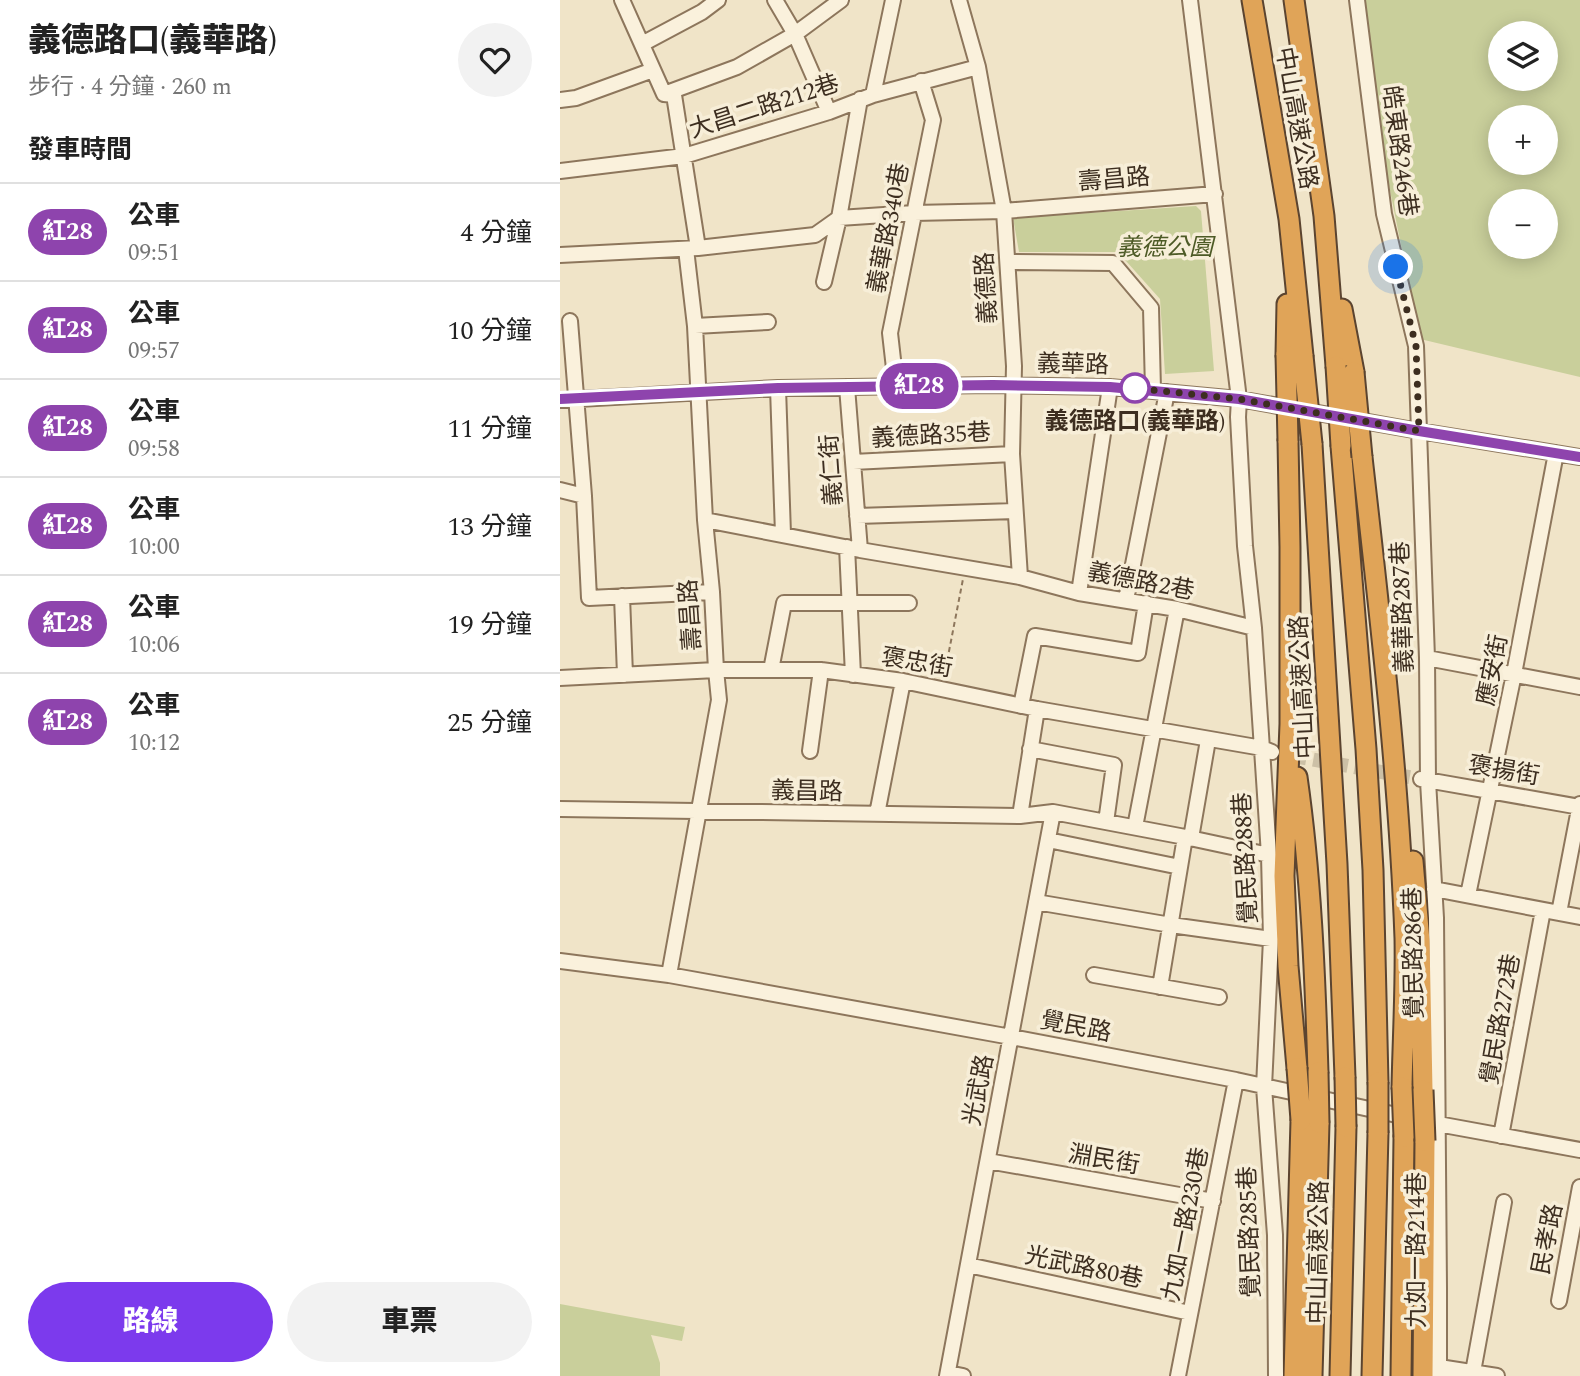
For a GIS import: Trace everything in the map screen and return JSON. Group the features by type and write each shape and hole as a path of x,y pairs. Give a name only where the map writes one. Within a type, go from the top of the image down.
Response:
{"highway":[{"name":"中山高速公路","path":"1252,0 1289,219 1295,356 1312,443 1337,864 1345,1077 1340,1376"},
{"name":"中山高速公路","path":"1294,0 1345,369"},
{"path":"1295,356 1288,441 1290,724 1284,876 1297,1068 1310,1121 1312,1376"},
{"path":"1345,369 1341,446 1372,856 1378,1082 1372,1376"},
{"path":"1345,369 1362,457 1381,632 1396,781 1405,940 1401,1376"},
{"path":"1290,724 1311,894 1318,1072 1310,1121 1294,1376"},
{"path":"1396,781 1411,843 1420,941 1424,1140 1422,1262 1433,1373"}],"street":[{"path":"622,0 664,94"},
{"path":"642,44 702,12 718,0"},
{"path":"775,0 795,34 829,113"},
{"path":"664,94 737,67 795,34 841,0"},
{"path":"824,282 867,97 893,0"},
{"name":"義德路","path":"959,0 978,67 1004,211 1014,385 1012,454 1020,578"},
{"name":"覺民路288巷","path":"1191,0 1239,399 1245,546 1267,750 1271,939 1264,1087"},
{"name":"皓東路246巷","path":"1357,0 1384,214 1416,346 1419,431"},
{"name":"大昌二路212巷","path":"560,171 684,156 829,113 867,97 978,67"},
{"path":"560,100 576,98 653,70"},
{"name":"義華路340巷","path":"896,386 890,333 933,120 921,81"},
{"path":"664,94 674,95 684,156 692,248"},
{"name":"壽昌路","path":"560,255 692,248 815,235 839,218 1004,211 1215,194"},
{"name":"壽昌路","path":"669,975 719,700 705,520 692,248"},
{"path":"1008,262 1113,263 1151,308 1160,391 1126,600"},
{"path":"570,321 589,598 712,592"},
{"path":"695,326 768,322"},
{"name":"義華路","path":"560,400 778,388 1014,385 1110,387 1239,399 1580,457"},
{"name":"義仁街","path":"847,387 857,516 850,603 853,675"},
{"path":"1079,593 1110,387"},
{"path":"778,388 783,534"},
{"name":"義華路287巷","path":"1419,431 1427,658 1424,780"},
{"name":"應安街","path":"1468,895 1556,453"},
{"name":"義德路35巷","path":"853,462 1012,454"},
{"path":"560,490 584,496"},
{"path":"857,516 1016,511"},
{"name":"義德路2巷","path":"705,520 1020,578 1079,593 1177,609 1254,628"},
{"path":"622,596 625,675"},
{"path":"771,670 784,603 909,603"},
{"path":"1021,706 1035,636 1138,653 1146,603"},
{"path":"1135,827 1177,609"},
{"path":"1427,658 1580,687"},
{"name":"褒忠街","path":"560,678 716,670 821,670 903,681 1021,706 1267,750"},
{"path":"810,751 821,670"},
{"path":"877,814 903,681"},
{"path":"1020,816 1037,709"},
{"path":"1160,987 1180,867 1208,740"},
{"path":"1030,750 1114,765 1106,822"},
{"name":"褒揚街","path":"1424,780 1580,806"},
{"name":"覺民路286巷","path":"1424,780 1436,918 1438,1124"},
{"path":"1559,913 1580,806"},
{"name":"義昌路","path":"560,809 1020,816 1053,812 1269,855"},
{"name":"光武路","path":"948,1374 1053,812"},
{"path":"1048,840 1180,867"},
{"path":"1434,889 1580,917"},
{"path":"1036,902 1271,939"},
{"name":"覺民路272巷","path":"1502,1136 1543,909"},
{"name":"覺民路","path":"560,961 669,975 1011,1037 1236,1080 1438,1124 1580,1150"},
{"path":"1094,975 1219,997"},
{"name":"九如一路230巷","path":"1178,1376 1236,1080"},
{"name":"覺民路285巷","path":"1264,1087 1275,1236 1276,1376"},
{"name":"九如一路214巷","path":"1433,1373 1438,1124"},
{"name":"淵民街","path":"988,1161 1213,1201"},
{"name":"民孝路","path":"1559,1301 1580,1187"},
{"path":"1473,1372 1504,1202"},
{"name":"光武路80巷","path":"968,1265 1190,1313"},
{"path":"1433,1373 1473,1372 1497,1376"},
{"path":"948,1374 963,1376"}],"path":[{"path":"941,689 965,568"}],"green space":[{"path":"1363,0 1580,0 1580,377 1420,339 1379,136"},
{"name":"義德公園","path":"1196,206 1201,211 1214,371 1165,374 1160,299 1118,252 1019,252 1013,218"},
{"path":"560,1304 685,1327 682,1341 651,1335 660,1363 660,1376 560,1376"}],"tunnel":[{"path":"1272,752 1420,779"}],"bus line":[{"name":"紅28","path":"560,399 778,388 993,385 1110,387 1239,399 1580,457"}],"place":[{"name":"義德路口(義華路)","path":"1135,388"}],"route":[{"path":"1135,388 1132,388 1239,399 1419,431 1416,346 1396,267"}]}
